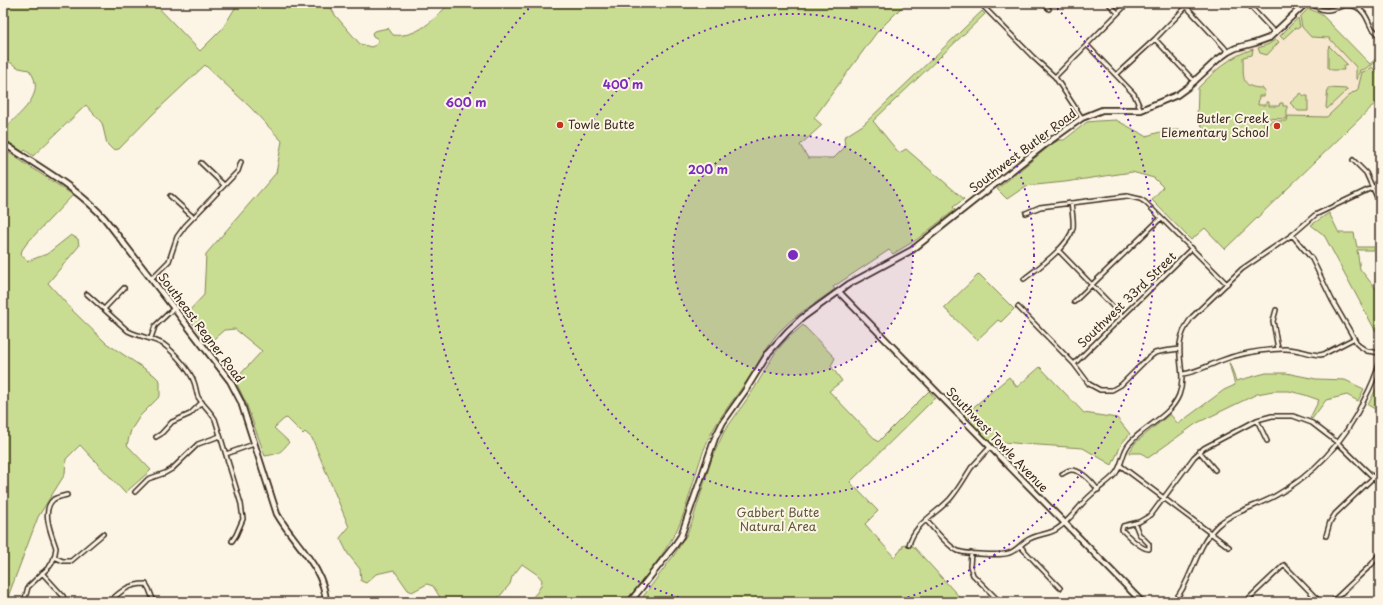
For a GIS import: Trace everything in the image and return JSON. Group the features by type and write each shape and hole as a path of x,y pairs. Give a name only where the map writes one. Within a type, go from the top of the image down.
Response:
{"main road":[{"name":"Southwest Butler Road","path":"630,602 681,536 719,430 769,352 802,318 855,280 912,250 1043,146 1082,118 1102,110 1141,110 1178,95 1195,82 1217,60 1228,52 1236,48 1265,40 1275,33 1306,3"},
{"name":"Southeast Regner Road","path":"3,143 77,192 105,219 234,388 241,402 277,514 319,574 325,589 326,602"},
{"name":"Southwest Towle Avenue","path":"839,292 1142,602"}],"street":[{"path":"980,3 1029,54 1054,76 1082,118"},
{"path":"1043,3 1049,9"},
{"path":"1108,3 1118,13"},
{"path":"1054,76 1128,3"},
{"path":"1183,3 1228,52"},
{"path":"1116,75 1155,39 1190,3"},
{"path":"1247,3 1275,33"},
{"path":"1311,3 1321,10 1328,10 1348,5 1356,6 1363,11 1372,27 1380,36"},
{"path":"1155,39 1195,82"},
{"path":"1087,45 1134,94 1141,110"},
{"path":"1353,160 1366,173 1380,204"},
{"path":"151,279 165,267 169,261 177,237 181,231 238,171 241,162"},
{"path":"201,163 224,185"},
{"path":"926,520 954,548 962,552 971,553 1002,555 1012,552 1035,536 1055,530 1064,523 1092,494 1111,478 1121,466 1129,443 1175,403 1182,385 1180,343 1186,325 1197,312 1246,266 1292,235 1320,212 1380,184"},
{"path":"170,196 193,217"},
{"path":"1026,213 1040,207 1117,197 1134,197 1145,202 1227,284"},
{"path":"1024,279 1038,269 1069,237 1073,223 1071,203"},
{"path":"1074,302 1161,218"},
{"path":"1292,235 1312,259 1353,339 1362,349 1373,353 1380,353"},
{"name":"Southwest 33rd Street","path":"1074,364 1192,248"},
{"path":"1058,250 1122,316"},
{"path":"104,309 124,288"},
{"path":"88,294 128,331 136,335 151,338 173,353 194,381 197,395 211,412 214,419 226,454 245,520 232,541"},
{"path":"1018,306 1074,364 1089,384 1100,390 1112,390 1121,385 1155,353 1180,349"},
{"path":"151,338 155,326 174,308"},
{"path":"1276,310 1273,321 1278,349"},
{"path":"1182,374 1200,370 1233,357 1260,351 1296,349 1320,355 1353,339"},
{"path":"1174,602 1183,589 1204,543 1211,533 1225,519 1264,502 1294,484 1324,459 1338,443 1356,416 1376,375 1380,361"},
{"path":"156,437 161,434 172,422 190,414 202,402"},
{"path":"1135,524 1139,534 1149,544 1149,550 1144,549 1122,530 1123,526 1135,524 1151,515 1200,451 1208,445 1257,420 1278,415 1298,417 1317,426 1338,443 1380,484"},
{"path":"1257,420 1266,441"},
{"path":"135,492 148,479 172,469 198,444 220,436"},
{"path":"226,454 254,444"},
{"path":"909,545 913,536 926,520 951,498 975,463 990,447"},
{"path":"1200,451 1215,470"},
{"path":"1121,466 1229,547"},
{"path":"1062,474 1071,470 1080,473 1089,479 1098,490"},
{"path":"1326,536 1330,522 1335,514 1380,471"},
{"path":"24,602 28,587 50,566 54,557 56,548 47,517 49,507 53,500 67,495"},
{"path":"54,557 63,561 71,561 103,534"},
{"path":"1020,546 1060,588"},
{"path":"971,553 970,566 973,575 1000,602"},
{"path":"1332,602 1372,564 1380,553"},
{"path":"1245,602 1284,565 1320,602"},
{"path":"42,573 63,596 65,602"},
{"path":"109,602 123,589 136,584 146,584 154,602"}],"shaded area":[{"name":"Butler Creek Elementary School","path":"1309,7 1322,15 1380,75 1380,99 1225,249 1097,121 1116,120 1146,136 1167,130 1179,130 1203,139 1206,130 1197,121 1198,86 1221,64 1233,56 1242,51 1265,44 1276,38"}],"green space":[{"path":"3,3 154,3 200,51 223,28 238,3 331,3 331,8 335,15 360,44 371,47 376,45 378,42 378,39 373,36 372,33 374,31 388,28 393,35 410,34 432,21 450,3 906,3 877,32 814,118 822,125 800,145 808,158 834,158 845,147 844,137 863,125 982,11 985,14 873,121 899,153 906,149 964,199 953,207 955,210 916,240 893,254 889,250 833,287 835,289 796,317 778,333 712,432 704,450 684,513 675,533 657,561 630,596 623,602 527,602 539,590 542,580 538,575 522,564 512,577 510,584 495,602 441,602 441,599 433,586 427,584 412,592 408,590 394,570 376,574 366,583 361,581 360,569 348,554 340,538 349,527 312,438 305,432 303,434 287,418 284,419 274,428 289,442 284,449 279,452 273,455 265,456 246,403 235,380 262,351 235,329 224,330 208,344 186,314 204,295 206,254 276,173 282,141 250,107 205,65 153,114 119,149 113,150 107,144 102,123 86,105 33,156 25,150 23,152 3,138 3,131 29,104 35,88 34,79 29,70 19,68 3,58"},
{"path":"1308,9 1322,15 1370,64 1380,55 1380,58 1371,66 1370,65 1365,69 1360,70 1357,80 1356,67 1329,38 1311,37 1302,27 1300,17"},
{"path":"1298,18 1300,27 1297,29 1295,28 1283,39 1280,36"},
{"path":"1276,39 1279,42 1267,55 1260,53 1258,48 1269,44"},
{"path":"1329,46 1347,64 1343,66 1344,70 1332,70 1328,68"},
{"name":"Butler Creek Elementary School","path":"1253,49 1252,55 1243,57 1243,75 1244,80 1250,86 1263,88 1263,90 1265,90 1264,96 1259,96 1258,105 1266,105 1266,102 1269,102 1269,106 1279,106 1280,103 1283,103 1283,106 1287,106 1287,119 1264,118 1264,130 1271,121 1287,121 1288,116 1328,116 1358,89 1362,72 1367,71 1372,67 1380,75 1380,99 1225,249 1205,228 1191,240 1152,200 1163,187 1154,178 1132,172 1026,186 1007,199 997,189 1052,144 1059,140 1064,140 1087,122 1116,120 1146,136 1167,130 1179,130 1203,139 1206,130 1197,121 1198,88 1211,75 1230,60"},
{"path":"1328,88 1347,90 1327,109 1326,107"},
{"path":"1301,93 1304,96 1308,96 1308,111 1298,111 1290,103"},
{"path":"3,149 73,195 27,243 22,250 21,255 28,261 47,254 71,235 78,239 79,246 48,283 73,311 106,343 154,375 160,381 160,396 140,416 131,430 127,445 151,470 125,493 80,445 66,459 65,474 38,517 6,602 3,602"},
{"path":"1329,213 1339,233 1354,233 1357,247 1379,247 1379,250 1357,250 1360,269 1380,294 1380,331 1375,330 1324,235 1311,225"},
{"path":"979,274 1014,309 1001,322 998,320 977,340 944,308"},
{"name":"Gabbert Butte Natural Area","path":"803,325 835,358 831,366 842,381 829,391 878,442 929,391 935,398 850,482 878,511 865,524 894,557 904,544 913,546 964,602 639,602 674,555 686,536 692,522 712,458 724,432 754,389 775,353 785,341"},
{"path":"1229,363 1236,381 1266,373 1286,373 1316,379 1345,380 1364,389 1358,401 1347,395 1326,400 1312,419 1310,418 1319,400 1289,391 1273,391 1257,394 1197,423 1148,458 1142,453 1129,453 1135,443 1170,414 1178,424 1224,390 1235,385"},
{"path":"1040,367 1084,413 1117,418 1130,434 1122,443 1112,465 1083,448 1004,442 995,448 964,415 1009,377 1017,387"},
{"path":"1380,381 1380,412 1368,405"}],"place":[{"name":"Towle Butte","path":"560,125"},
{"name":"Butler Creek Elementary School","path":"1277,126"}]}
